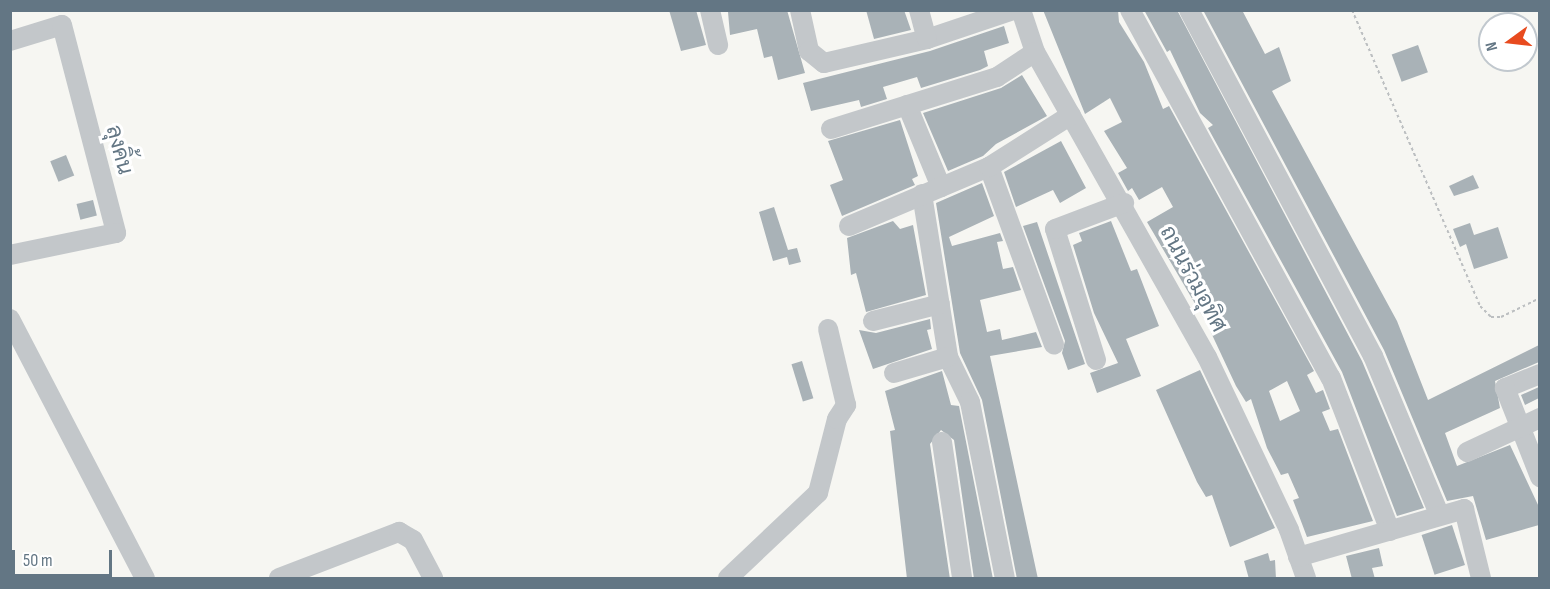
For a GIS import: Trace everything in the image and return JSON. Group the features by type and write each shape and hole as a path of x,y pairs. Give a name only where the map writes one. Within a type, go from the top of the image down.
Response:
{"street":[{"path":"710,10 718,45"},
{"path":"800,10 809,51 824,63 927,39 1010,11"},
{"path":"919,10 927,39"},
{"path":"1130,10 1330,378 1390,531"},
{"path":"1189,10 1373,356 1439,514"},
{"name":"ถนนร่วมอุทิศ","path":"1010,11 1124,203 1208,357 1306,579"},
{"name":"ลุงคิ้น","path":"10,41 62,25 116,233 10,255"},
{"path":"831,129 998,77 1035,52"},
{"path":"907,105 941,187"},
{"path":"849,226 989,166 1071,115"},
{"path":"989,166 1054,345"},
{"path":"922,194 948,357 970,402 1005,579"},
{"path":"1096,360 1055,229 1124,203"},
{"path":"873,321 940,304"},
{"path":"10,319 145,579"},
{"path":"728,579 818,493 837,419 846,405 828,329"},
{"path":"894,372 948,357"},
{"path":"1539,374 1505,388 1539,477"},
{"path":"1467,452 1539,418"},
{"path":"942,442 962,579"},
{"path":"1298,557 1390,531 1439,514 1464,509 1481,579"},
{"path":"279,579 404,532 433,579"}],"path":[{"path":"1352,10 1480,306 1491,317 1501,317 1539,298"}],"building":[{"path":"669,10 696,10 706,45 681,51"},
{"path":"787,10 805,73 778,80 772,56 764,58 757,29 730,35 728,12"},
{"path":"866,10 904,10 911,30 874,39"},
{"path":"1043,10 1118,10 1119,22 1144,62 1163,109 1169,106 1314,371 1307,375 1316,393 1323,390 1330,409 1322,412 1330,431 1338,429 1373,521 1307,537 1293,500 1299,498 1288,473 1281,475 1267,448 1251,399 1246,402 1236,386 1207,324 1147,222 1173,207 1162,187 1139,200 1132,188 1128,191 1118,173 1127,168 1104,131 1122,122 1110,98 1085,114","holes":["1287,381 1300,411 1280,421 1269,391"]},
{"path":"1144,10 1177,10 1362,361 1424,508 1397,516 1342,372 1208,128 1213,125 1200,113 1170,50 1167,52"},
{"path":"1242,10 1265,54 1279,47 1291,81 1272,91 1397,321 1428,400 1539,345 1539,362 1495,381 1500,408 1445,433 1457,466 1510,445 1539,507 1539,525 1486,540 1473,496 1447,501 1384,350 1204,12"},
{"path":"1004,26 1009,43 984,51 988,66 980,70 921,88 917,77 883,87 887,99 861,107 859,100 811,111 803,83 930,51"},
{"path":"1418,45 1428,72 1402,82 1392,55"},
{"path":"1022,75 1047,116 996,144 983,156 948,171 923,113 1001,88"},
{"path":"900,120 918,176 912,179 915,185 842,216 830,185 843,180 828,141"},
{"path":"1061,141 1086,188 1060,203 1053,190 1016,207 1004,172"},
{"path":"66,155 74,175 58,182 50,161"},
{"path":"1473,175 1479,188 1454,196 1449,186"},
{"path":"982,183 994,216 949,237 952,246 1000,233 1003,241 997,242 1003,269 1013,267 1021,290 980,300 987,332 1000,329 1002,340 1036,332 1042,347 990,356 1038,579 1017,579 982,400 960,353 936,203"},
{"path":"93,200 97,216 80,220 77,204"},
{"path":"774,207 788,250 797,248 801,262 789,265 787,257 773,261 759,212"},
{"path":"893,221 900,229 913,225 926,295 866,312 856,273 851,275 847,238"},
{"path":"1111,221 1131,271 1137,269 1159,326 1126,339 1141,376 1097,393 1090,373 1118,363 1094,313 1073,245 1082,241 1079,233"},
{"path":"1037,222 1085,364 1068,370 1062,353 1065,341 1023,226"},
{"path":"1470,223 1474,235 1498,227 1508,258 1474,269 1466,244 1460,247 1453,229"},
{"path":"930,319 931,329 927,330 932,349 873,369 859,330 876,333"},
{"path":"802,361 813,398 803,402 791,364"},
{"path":"1200,370 1275,528 1230,547 1212,495 1206,497 1197,482 1156,390"},
{"path":"942,371 951,405 959,406 993,579 974,579 954,440 941,430 930,444 950,579 907,579 890,431 895,430 885,391"},
{"path":"1539,387 1539,398 1525,405 1521,395"},
{"path":"1452,525 1465,565 1435,575 1422,535"},
{"path":"1379,548 1383,566 1372,568 1375,579 1352,579 1346,556"},
{"path":"1268,553 1270,561 1275,560 1276,579 1249,579 1244,561"}]}
